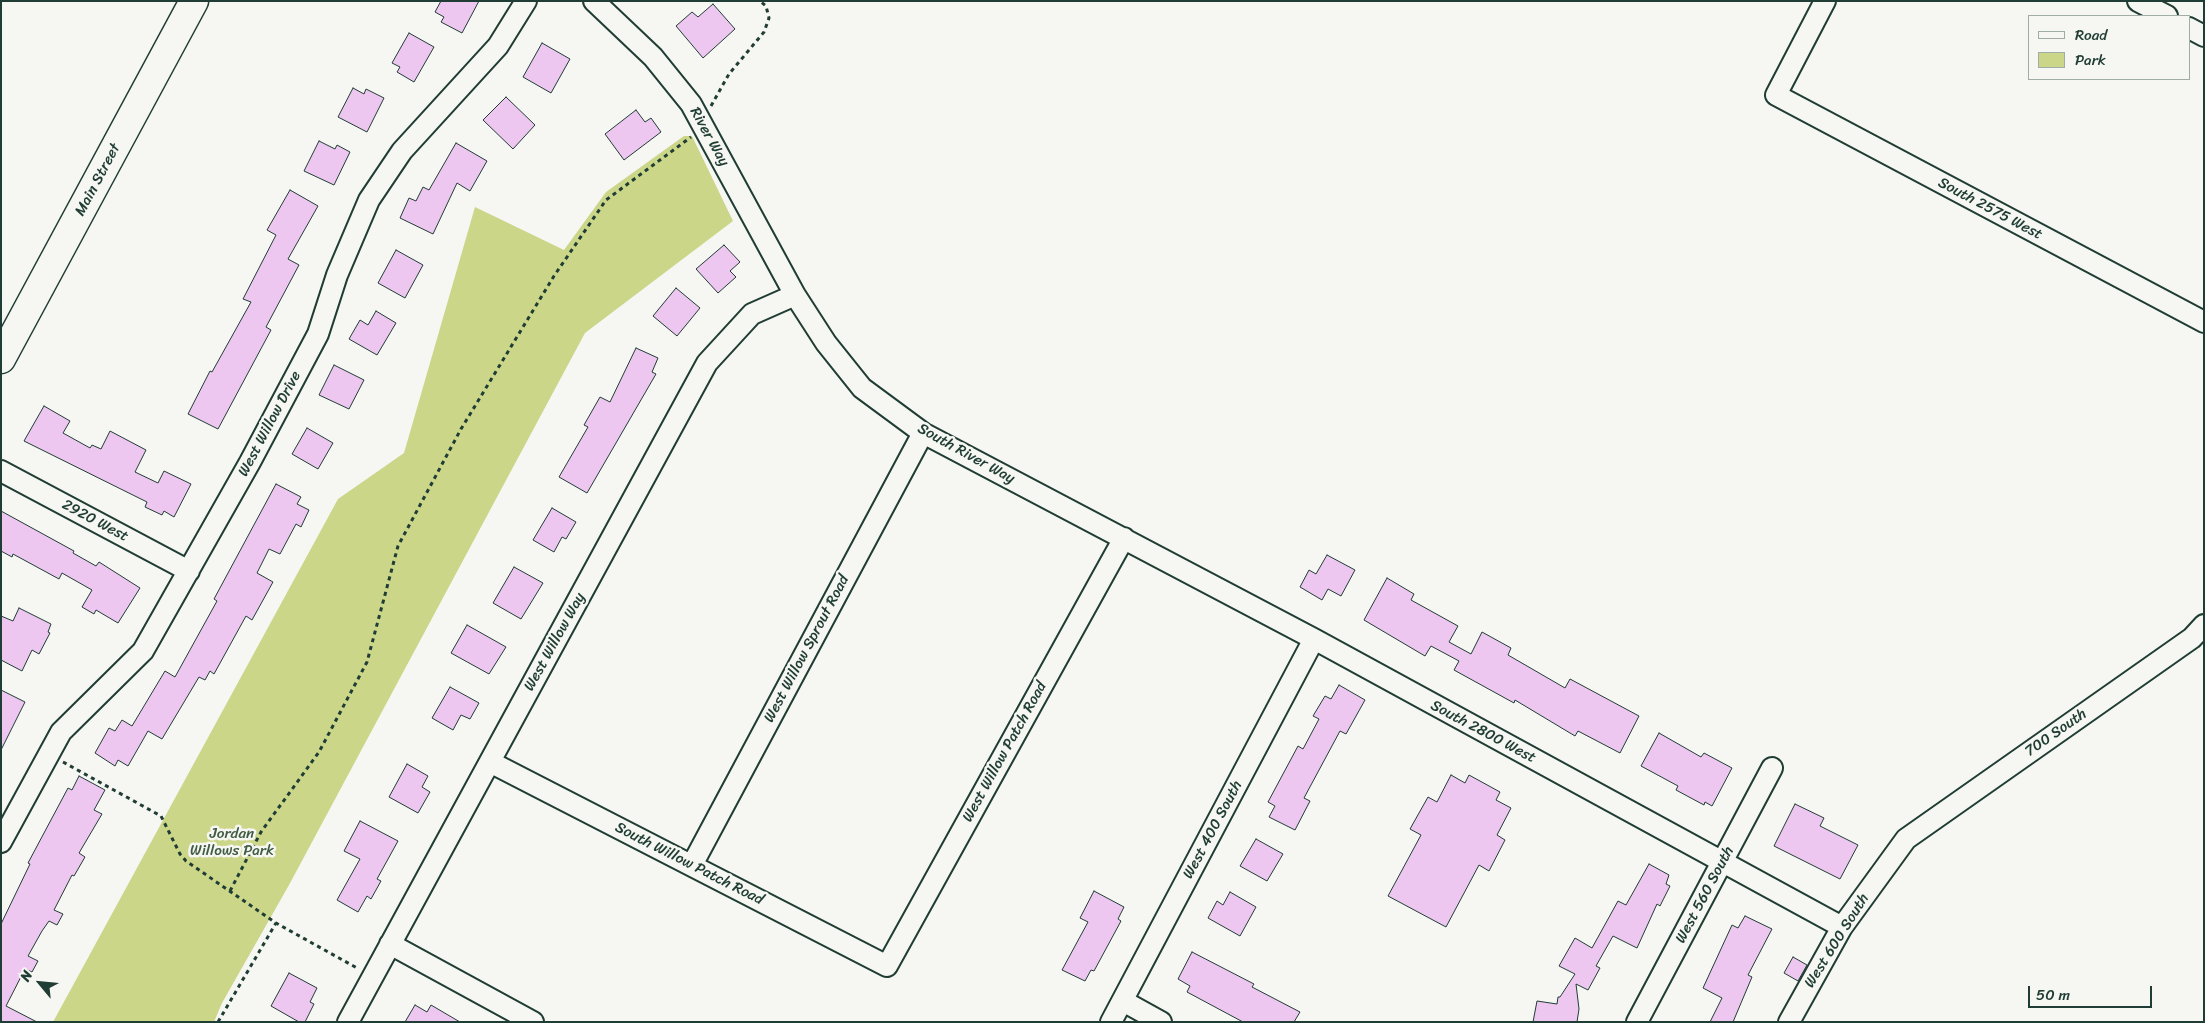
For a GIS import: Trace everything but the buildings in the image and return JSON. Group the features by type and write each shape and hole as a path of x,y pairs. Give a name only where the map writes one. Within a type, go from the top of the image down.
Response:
{"main road":[{"name":"Main Street","path":"1,359 194,1"}],"street":[{"name":"West Willow Drive","path":"1,842 60,732 144,651 318,334 337,275 369,200 402,151 498,46 526,1"},
{"name":"River Way","path":"594,1 653,57 691,104 795,294"},
{"name":"South 2575 West","path":"1825,1 1776,95 2204,322"},
{"path":"2138,1 2165,15"},
{"path":"2190,29 2204,36"},
{"name":"South River Way","path":"795,294 826,343 862,388 923,433 1124,538"},
{"name":"West Willow Way","path":"348,1022 707,363 752,314 795,294"},
{"name":"West Willow Sprout Road","path":"692,865 923,433"},
{"name":"2920 West","path":"1,471 188,571"},
{"name":"South 2800 West","path":"1124,538 1314,639 1842,927"},
{"name":"West Willow Patch Road","path":"887,966 1124,538"},
{"name":"700 South","path":"1906,839 2192,638 2204,625"},
{"name":"West 400 South","path":"1112,1022 1314,639"},
{"name":"South Willow Patch Road","path":"490,762 887,966"},
{"name":"West 560 South","path":"1637,1022 1772,768"},
{"name":"West 600 South","path":"1789,1022 1842,927 1906,839"},
{"path":"390,944 533,1022"},
{"path":"1123,1001 1161,1022"}],"path":[{"path":"710,107 729,74 764,32 769,18 766,6 760,1"},
{"path":"230,891 261,832 319,752 367,662 398,546 461,429 554,276 606,200 692,136"},
{"path":"49,754 161,816 180,854 276,923 358,968"},
{"path":"218,1022 276,923"}],"green space":[{"name":"Jordan Willows Park","path":"684,136 692,136 733,221 585,333 289,885 222,1003 214,1022 53,1022 338,499 404,453 475,207 564,250 606,192"}]}
